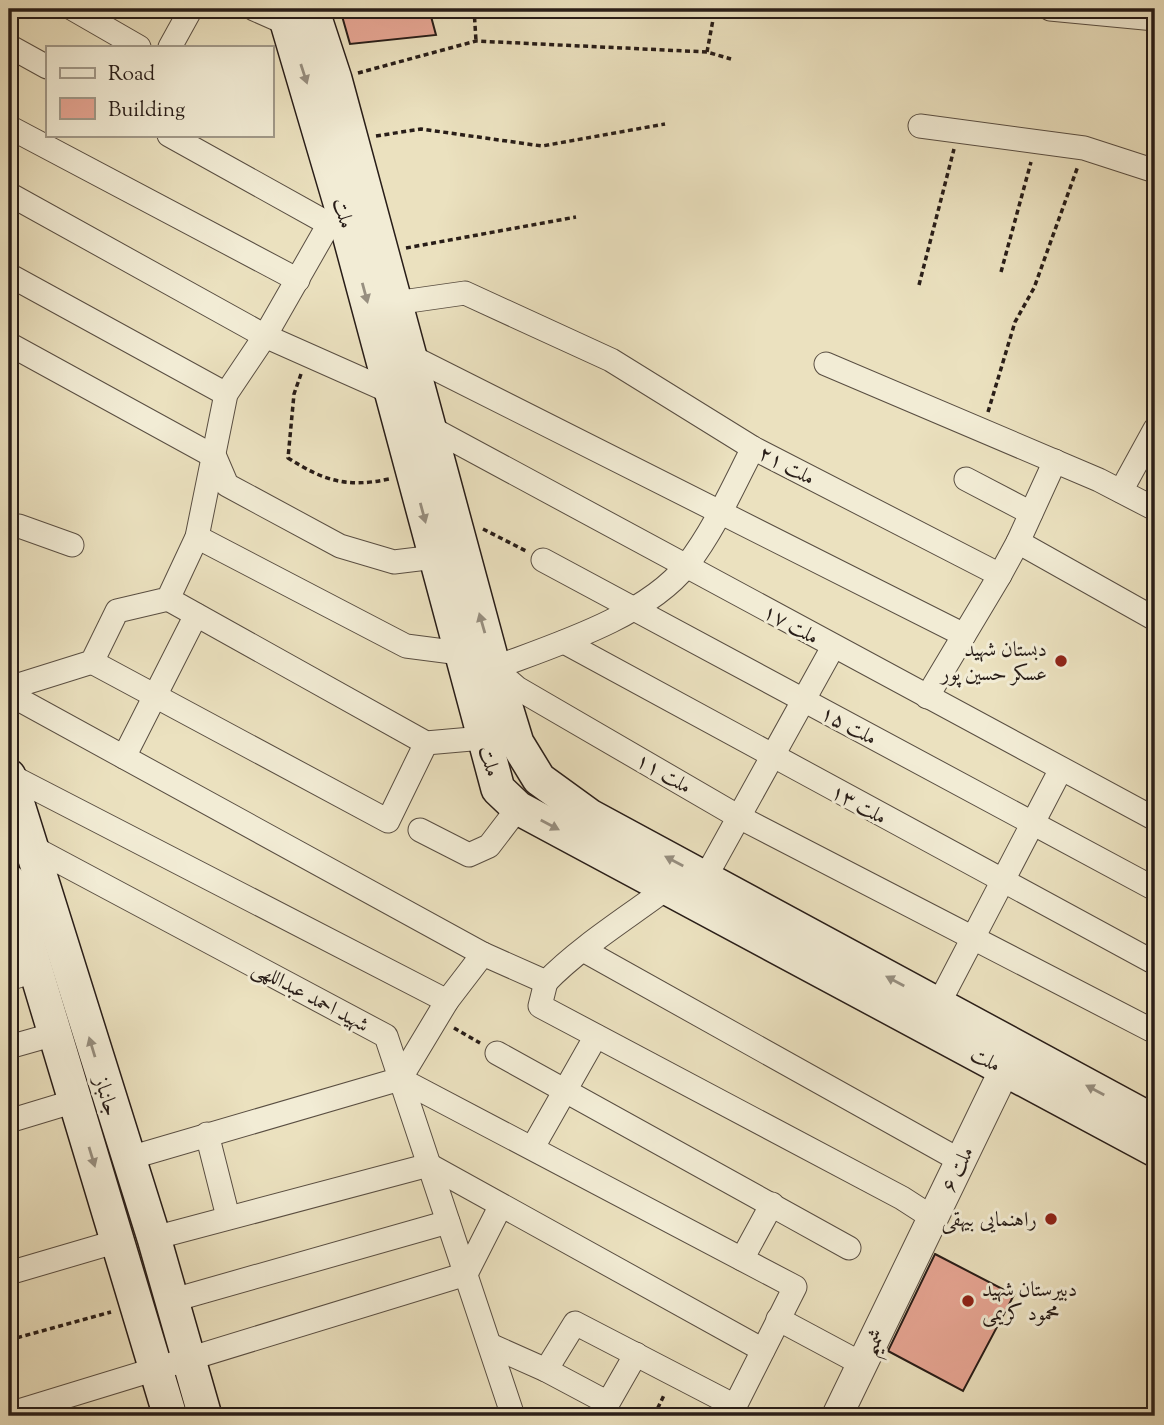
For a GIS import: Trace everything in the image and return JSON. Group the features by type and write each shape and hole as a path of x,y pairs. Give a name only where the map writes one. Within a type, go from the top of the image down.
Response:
{"main road":[{"name":"ملت","path":"294,14 335,79 352,140 349,220 383,252 452,513 483,738 498,789 518,808 1155,1150"},
{"name":"ملت","path":"294,14 435,557 474,665 539,779 590,816 1155,1122"},
{"name":"جانباز","path":"9,776 30,846 27,943 126,1159 153,1238 205,1416"},
{"name":"جانباز","path":"9,881 170,1416"}],"street":[{"path":"73,9 137,46"},
{"path":"171,46 191,9"},
{"path":"254,9 294,14"},
{"path":"1050,9 1155,19"},
{"path":"9,46 46,66"},
{"path":"920,126 1084,148 1155,171"},
{"path":"9,127 298,280"},
{"path":"168,599 197,537 226,394 298,280 349,220 171,136"},
{"path":"9,194 265,336 391,392"},
{"path":"9,275 226,394"},
{"name":"ملت ۲۱","path":"395,303 465,293 611,360 753,448 1000,575"},
{"path":"9,344 215,457 228,485 340,546 394,562 435,557"},
{"path":"410,356 964,635"},
{"path":"827,364 1055,461 1155,509"},
{"name":"ملت ۱۷","path":"429,427 1155,819"},
{"path":"1121,491 1155,429"},
{"path":"197,537 406,646 474,665 564,642 637,609 686,566 753,448"},
{"path":"927,697 1018,542 1055,461"},
{"path":"966,479 1031,513"},
{"path":"9,528 19,526 72,545"},
{"path":"1018,542 1155,619"},
{"name":"ملت ۱۵","path":"543,560 1155,889"},
{"path":"92,662 117,611 168,599 426,743 483,738"},
{"path":"124,757 196,615"},
{"name":"ملت ۱۳","path":"564,642 1155,963"},
{"path":"705,878 833,647"},
{"path":"9,688 92,662 388,821 426,743"},
{"name":"ملت ۱۱","path":"474,665 739,817 1155,1032"},
{"path":"9,694 483,954 546,982"},
{"path":"938,1004 1004,883 1061,769"},
{"path":"9,776 442,1009"},
{"path":"420,830 468,855 489,846 518,808"},
{"name":"شهید احمد عبداللهی","path":"30,846 386,1036 513,1416"},
{"path":"667,888 585,951 568,960 546,982 540,1006 902,1198 933,1218"},
{"path":"585,951 961,1161"},
{"path":"400,1079 442,1009 483,954"},
{"path":"9,1047 55,1034"},
{"path":"533,1147 596,1036"},
{"path":"497,1053 849,1248"},
{"name":"ملت ۶","path":"909,1268 1005,1069"},
{"path":"126,1159 400,1079 795,1287 735,1406 575,1323 545,1370"},
{"path":"9,1121 75,1101"},
{"path":"207,1134 228,1217"},
{"path":"153,1238 429,1165 500,1207 763,1350"},
{"path":"743,1259 772,1204"},
{"path":"9,1414 466,1275 500,1207"},
{"path":"170,1301 448,1222"},
{"path":"9,1273 118,1241"},
{"name":"شمیم","path":"837,1416 909,1268"},
{"path":"778,1319 862,1364"},
{"path":"489,1345 545,1370 608,1404 636,1354"}],"path":[{"path":"474,9 476,41"},
{"path":"708,52 715,9"},
{"path":"754,9 787,15"},
{"path":"335,79 476,41 708,52 732,60"},
{"path":"352,140 421,129 542,146 665,124"},
{"path":"919,285 959,131"},
{"path":"1001,272 1037,140"},
{"path":"982,431 1015,322 1034,288 1084,148"},
{"path":"383,252 576,217"},
{"path":"308,355 294,394 287,434 288,458 319,478 361,485 413,474"},
{"path":"452,513 543,560"},
{"path":"442,1009 497,1053"},
{"path":"9,1340 137,1304"}],"building":[{"path":"340,9 429,9 436,35 350,44"},
{"path":"935,1254 1014,1295 963,1391 888,1351"}],"place":[{"name":"دبستان شهید عسکر حسین پور","path":"1061,661"},
{"name":"راهنمایی بیهقی","path":"1051,1219"},
{"name":"دبیرستان شهید محمود کریمی","path":"968,1301"}]}
